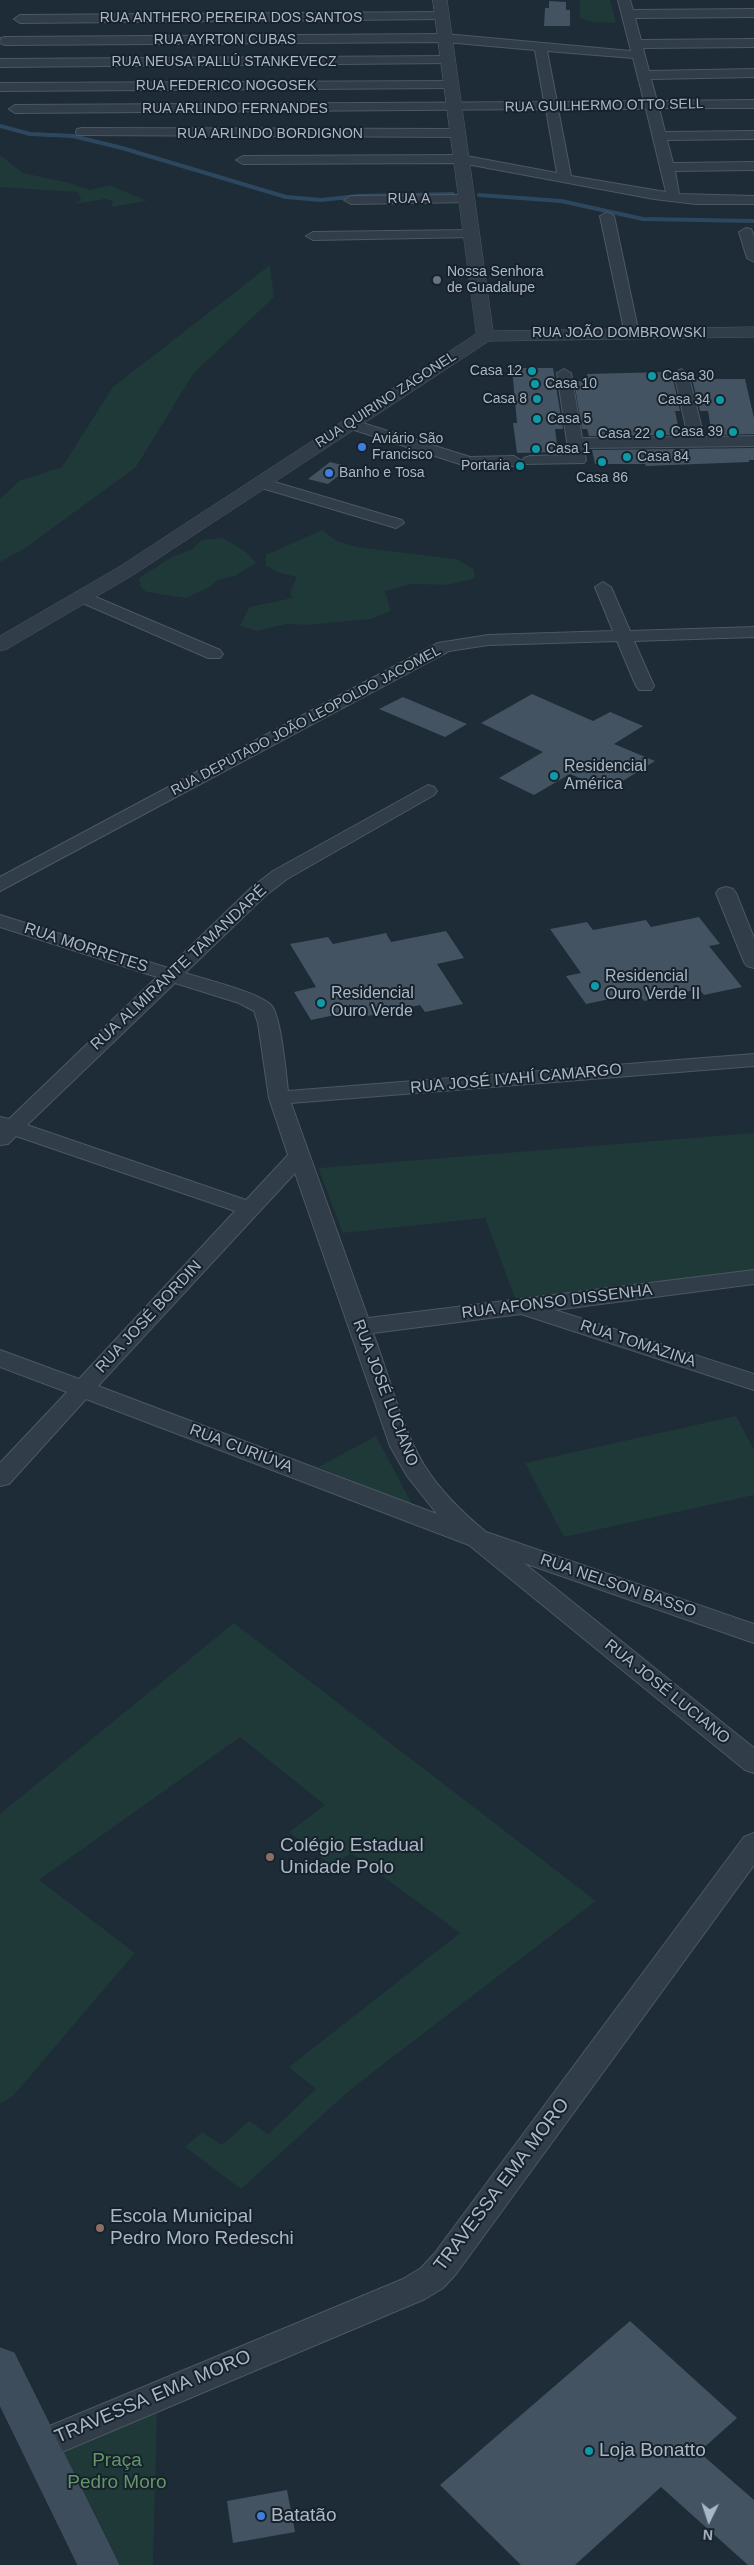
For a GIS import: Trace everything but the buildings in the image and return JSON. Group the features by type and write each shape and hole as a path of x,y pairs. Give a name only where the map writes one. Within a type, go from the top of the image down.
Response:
{"main road":[{"path":"1,2369 99,2565"}],"street":[{"path":"440,0 484,336"},
{"path":"624,0 673,187 672,197"},
{"path":"181,139 238,13"},
{"name":"RUA ANTHERO PEREIRA DOS SANTOS","path":"20,19 238,13 442,16"},
{"path":"628,14 754,13"},
{"name":"RUA AYRTON CUBAS","path":"5,41 445,38 540,46 637,49 754,43"},
{"path":"540,46 565,179"},
{"name":"RUA NEUSA PALLÚ STANKEVECZ","path":"0,63 448,60"},
{"path":"644,75 754,73"},
{"name":"RUA FEDERICO NOGOSEK","path":"0,87 451,85"},
{"name":"RUA GUILHERMO OTTO SELL","path":"454,108 754,104"},
{"name":"RUA ARLINDO FERNANDES","path":"15,109 454,108"},
{"name":"RUA ARLINDO BORDIGNON","path":"82,132 181,139 458,133"},
{"path":"660,136 754,135"},
{"path":"243,160 461,158 565,179 672,197 754,200"},
{"path":"668,167 754,166"},
{"name":"RUA A","path":"351,200 466,200"},
{"path":"607,216 632,334"},
{"path":"746,232 754,258"},
{"path":"313,236 471,234"},
{"name":"RUA JOÃO DOMBROWSKI","path":"484,336 754,332"},
{"name":"RUA QUIRINO ZAGONEL","path":"0,645 84,597 484,336"},
{"path":"530,461 578,460 564,373"},
{"path":"681,373 697,442"},
{"path":"350,424 469,462 514,461"},
{"path":"575,443 754,441"},
{"path":"261,482 396,523"},
{"path":"603,587 645,686"},
{"path":"84,597 214,654"},
{"name":"RUA DEPUTADO JOÃO LEOPOLDO JACOMEL","path":"0,885 444,647 488,640 754,632"},
{"name":"RUA ALMIRANTE TAMANDARÉ","path":"4,1130 270,882 428,791"},
{"path":"726,893 754,962"},
{"name":"RUA MORRETES","path":"0,921 258,1004"},
{"name":"RUA JOSÉ LUCIANO","path":"258,1004 267,1015 278,1098 402,1446 413,1469 428,1490 482,1540 754,1763"},
{"name":"RUA JOSÉ IVAHÍ CAMARGO","path":"278,1098 754,1060"},
{"path":"4,1130 250,1209"},
{"name":"RUA JOSÉ BORDIN","path":"0,1478 299,1156"},
{"name":"RUA AFONSO DISSENHA","path":"360,1327 754,1277"},
{"name":"RUA TOMAZINA","path":"522,1307 754,1382"},
{"name":"RUA CURIÚVA","path":"0,1358 482,1540"},
{"name":"RUA NELSON BASSO","path":"482,1540 754,1634"},
{"name":"TRAVESSA EMA MORO","path":"39,2446 414,2289 432,2278 451,2256 754,1844"}],"green space":[{"path":"580,0 610,0 616,23 592,22 580,18"},
{"path":"0,155 23,173 70,183 90,190 110,185 147,201 111,207 113,201 105,199 75,204 81,200 78,192 0,187"},
{"path":"270,265 274,297 193,374 136,467 24,549 0,562 0,499 19,481 62,467 113,387"},
{"path":"322,530 337,541 357,547 456,559 474,569 475,578 448,585 412,584 385,591 391,611 371,619 306,625 286,624 257,631 240,626 249,607 292,598 290,592 297,577 280,573 266,566 266,555"},
{"path":"223,538 245,551 256,563 235,576 217,580 210,587 186,598 146,592 140,586 139,578 172,557 193,549 201,540"},
{"path":"754,1133 754,1271 517,1303 485,1218 343,1233 318,1168"},
{"path":"736,1416 754,1450 754,1495 564,1537 525,1463"},
{"path":"376,1436 413,1506 318,1467"},
{"path":"234,1623 596,1901 351,2089 241,2189 185,2147 202,2132 222,2145 249,2121 268,2134 316,2089 289,2067 460,1933 351,1853 332,1866 289,1832 325,1805 240,1737 39,1880 135,1953 13,2096 0,2104 0,1814"},
{"name":"Praça Pedro Moro","path":"157,2411 153,2565 120,2565 63,2452"}],"waterway":[{"path":"0,126 30,134 73,136 122,148 286,197 321,200 358,196 453,194"},
{"path":"479,195 561,201 643,219 754,221"}],"place":[{"name":"Nossa Senhora de Guadalupe","path":"437,280"},
{"name":"Casa 12","path":"532,371"},
{"name":"Casa 30","path":"652,376"},
{"name":"Casa 10","path":"535,384"},
{"name":"Casa 8","path":"537,399"},
{"name":"Casa 34","path":"720,400"},
{"name":"Casa 5","path":"537,419"},
{"name":"Casa 39","path":"733,432"},
{"name":"Casa 22","path":"660,434"},
{"name":"Aviário São Francisco","path":"362,447"},
{"name":"Casa 1","path":"536,449"},
{"name":"Casa 84","path":"627,457"},
{"name":"Casa 86","path":"602,462"},
{"name":"Portaria","path":"520,466"},
{"name":"Banho e Tosa","path":"329,473"},
{"name":"Residencial América","path":"554,776"},
{"name":"Residencial Ouro Verde II","path":"595,986"},
{"name":"Residencial Ouro Verde","path":"321,1003"},
{"name":"Colégio Estadual Unidade Polo","path":"270,1857"},
{"name":"Escola Municipal Pedro Moro Redeschi","path":"100,2228"},
{"name":"Loja Bonatto","path":"589,2451"},
{"name":"Batatão","path":"261,2516"}]}
